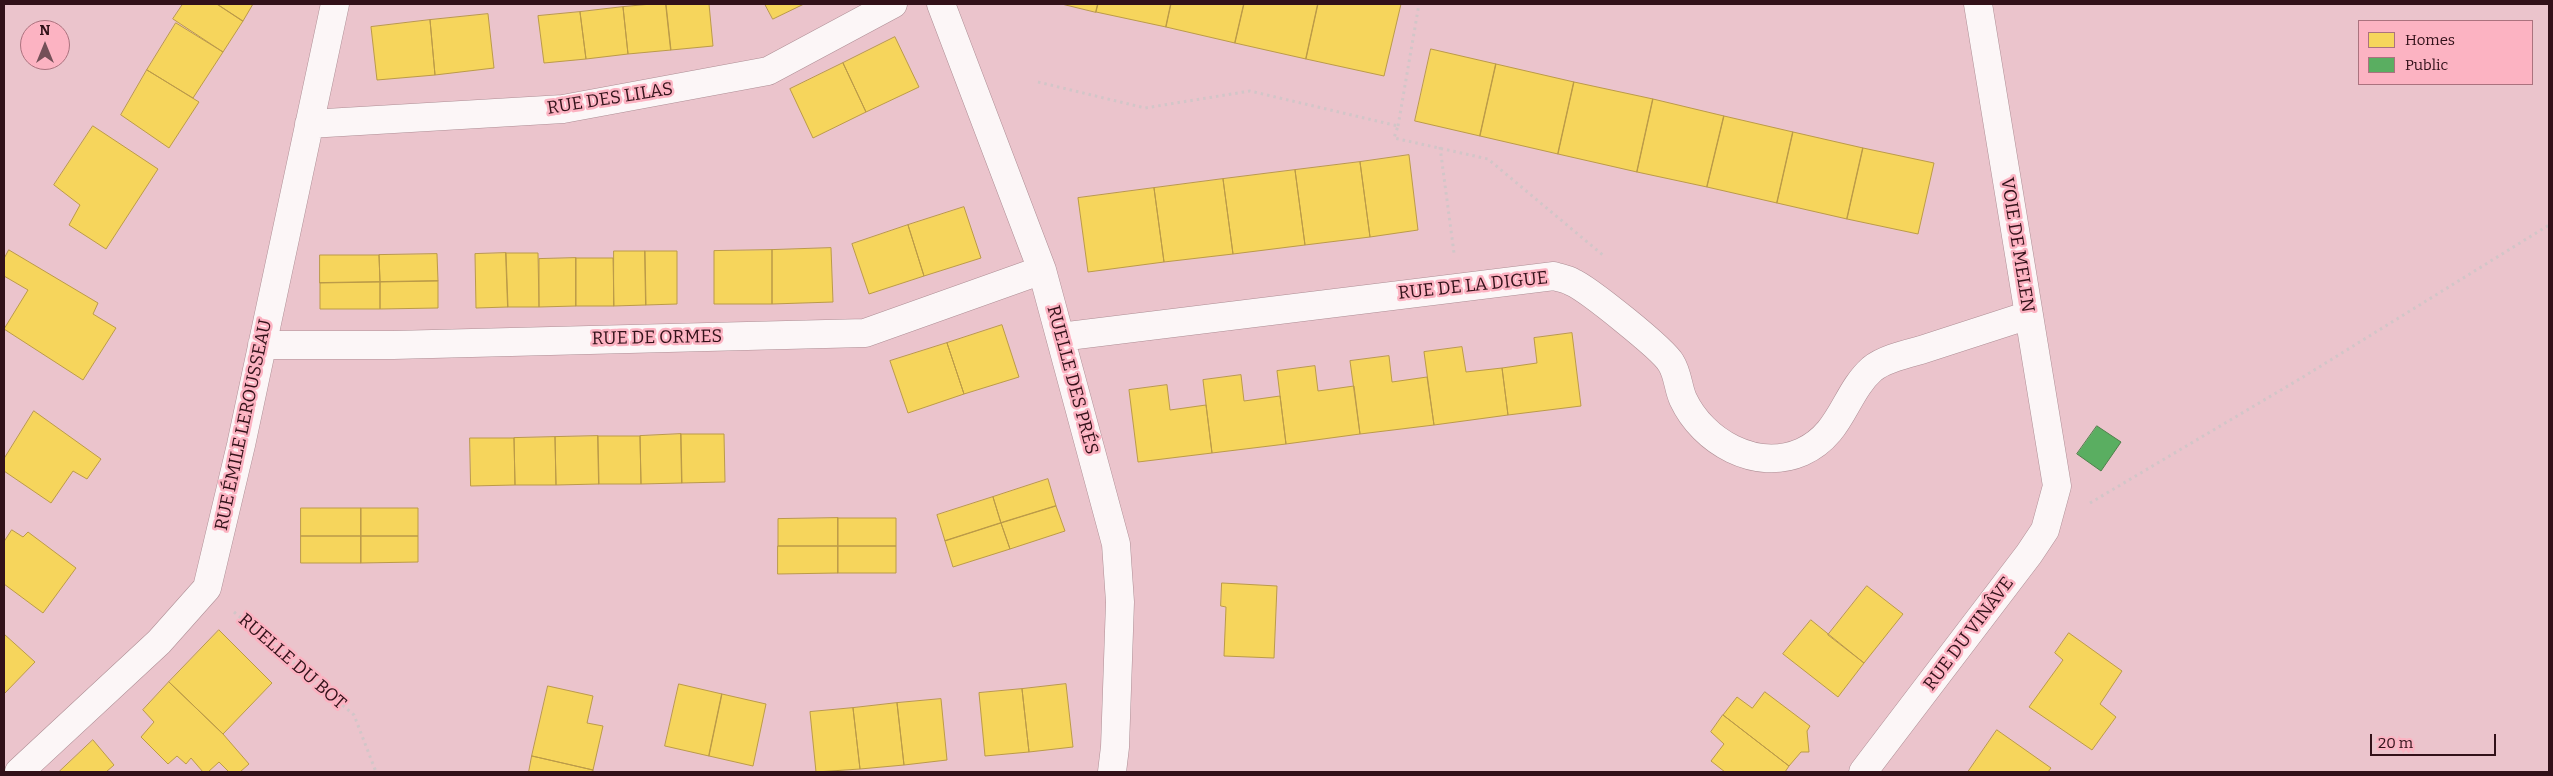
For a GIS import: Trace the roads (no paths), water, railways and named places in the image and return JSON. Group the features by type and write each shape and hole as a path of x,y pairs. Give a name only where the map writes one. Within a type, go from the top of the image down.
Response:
{"street":[{"name":"RUE ÉMILE LEROUSSEAU","path":"19,772 159,642 207,588 262,345 334,4"},
{"name":"RUE DES LILAS","path":"309,124 563,109 768,71 893,4"},
{"name":"RUELLE DES PRÉS","path":"941,4 1042,270 1116,544 1120,602 1116,747 1112,772"},
{"name":"VOIE DE MELEN","path":"1978,4 2057,486"},
{"name":"RUE DE ORMES","path":"262,345 393,345 865,333 1042,270"},
{"name":"RUE DE LA DIGUE","path":"1060,337 1458,286 1554,276 1573,282 1656,347 1671,363 1682,398 1694,419 1712,437 1732,450 1757,457 1780,457 1802,452 1822,439 1836,424 1859,385 1873,368 1896,358 2029,315"},
{"name":"RUE DU VINÂVE","path":"1863,772 2008,584 2045,530 2057,486"}]}
